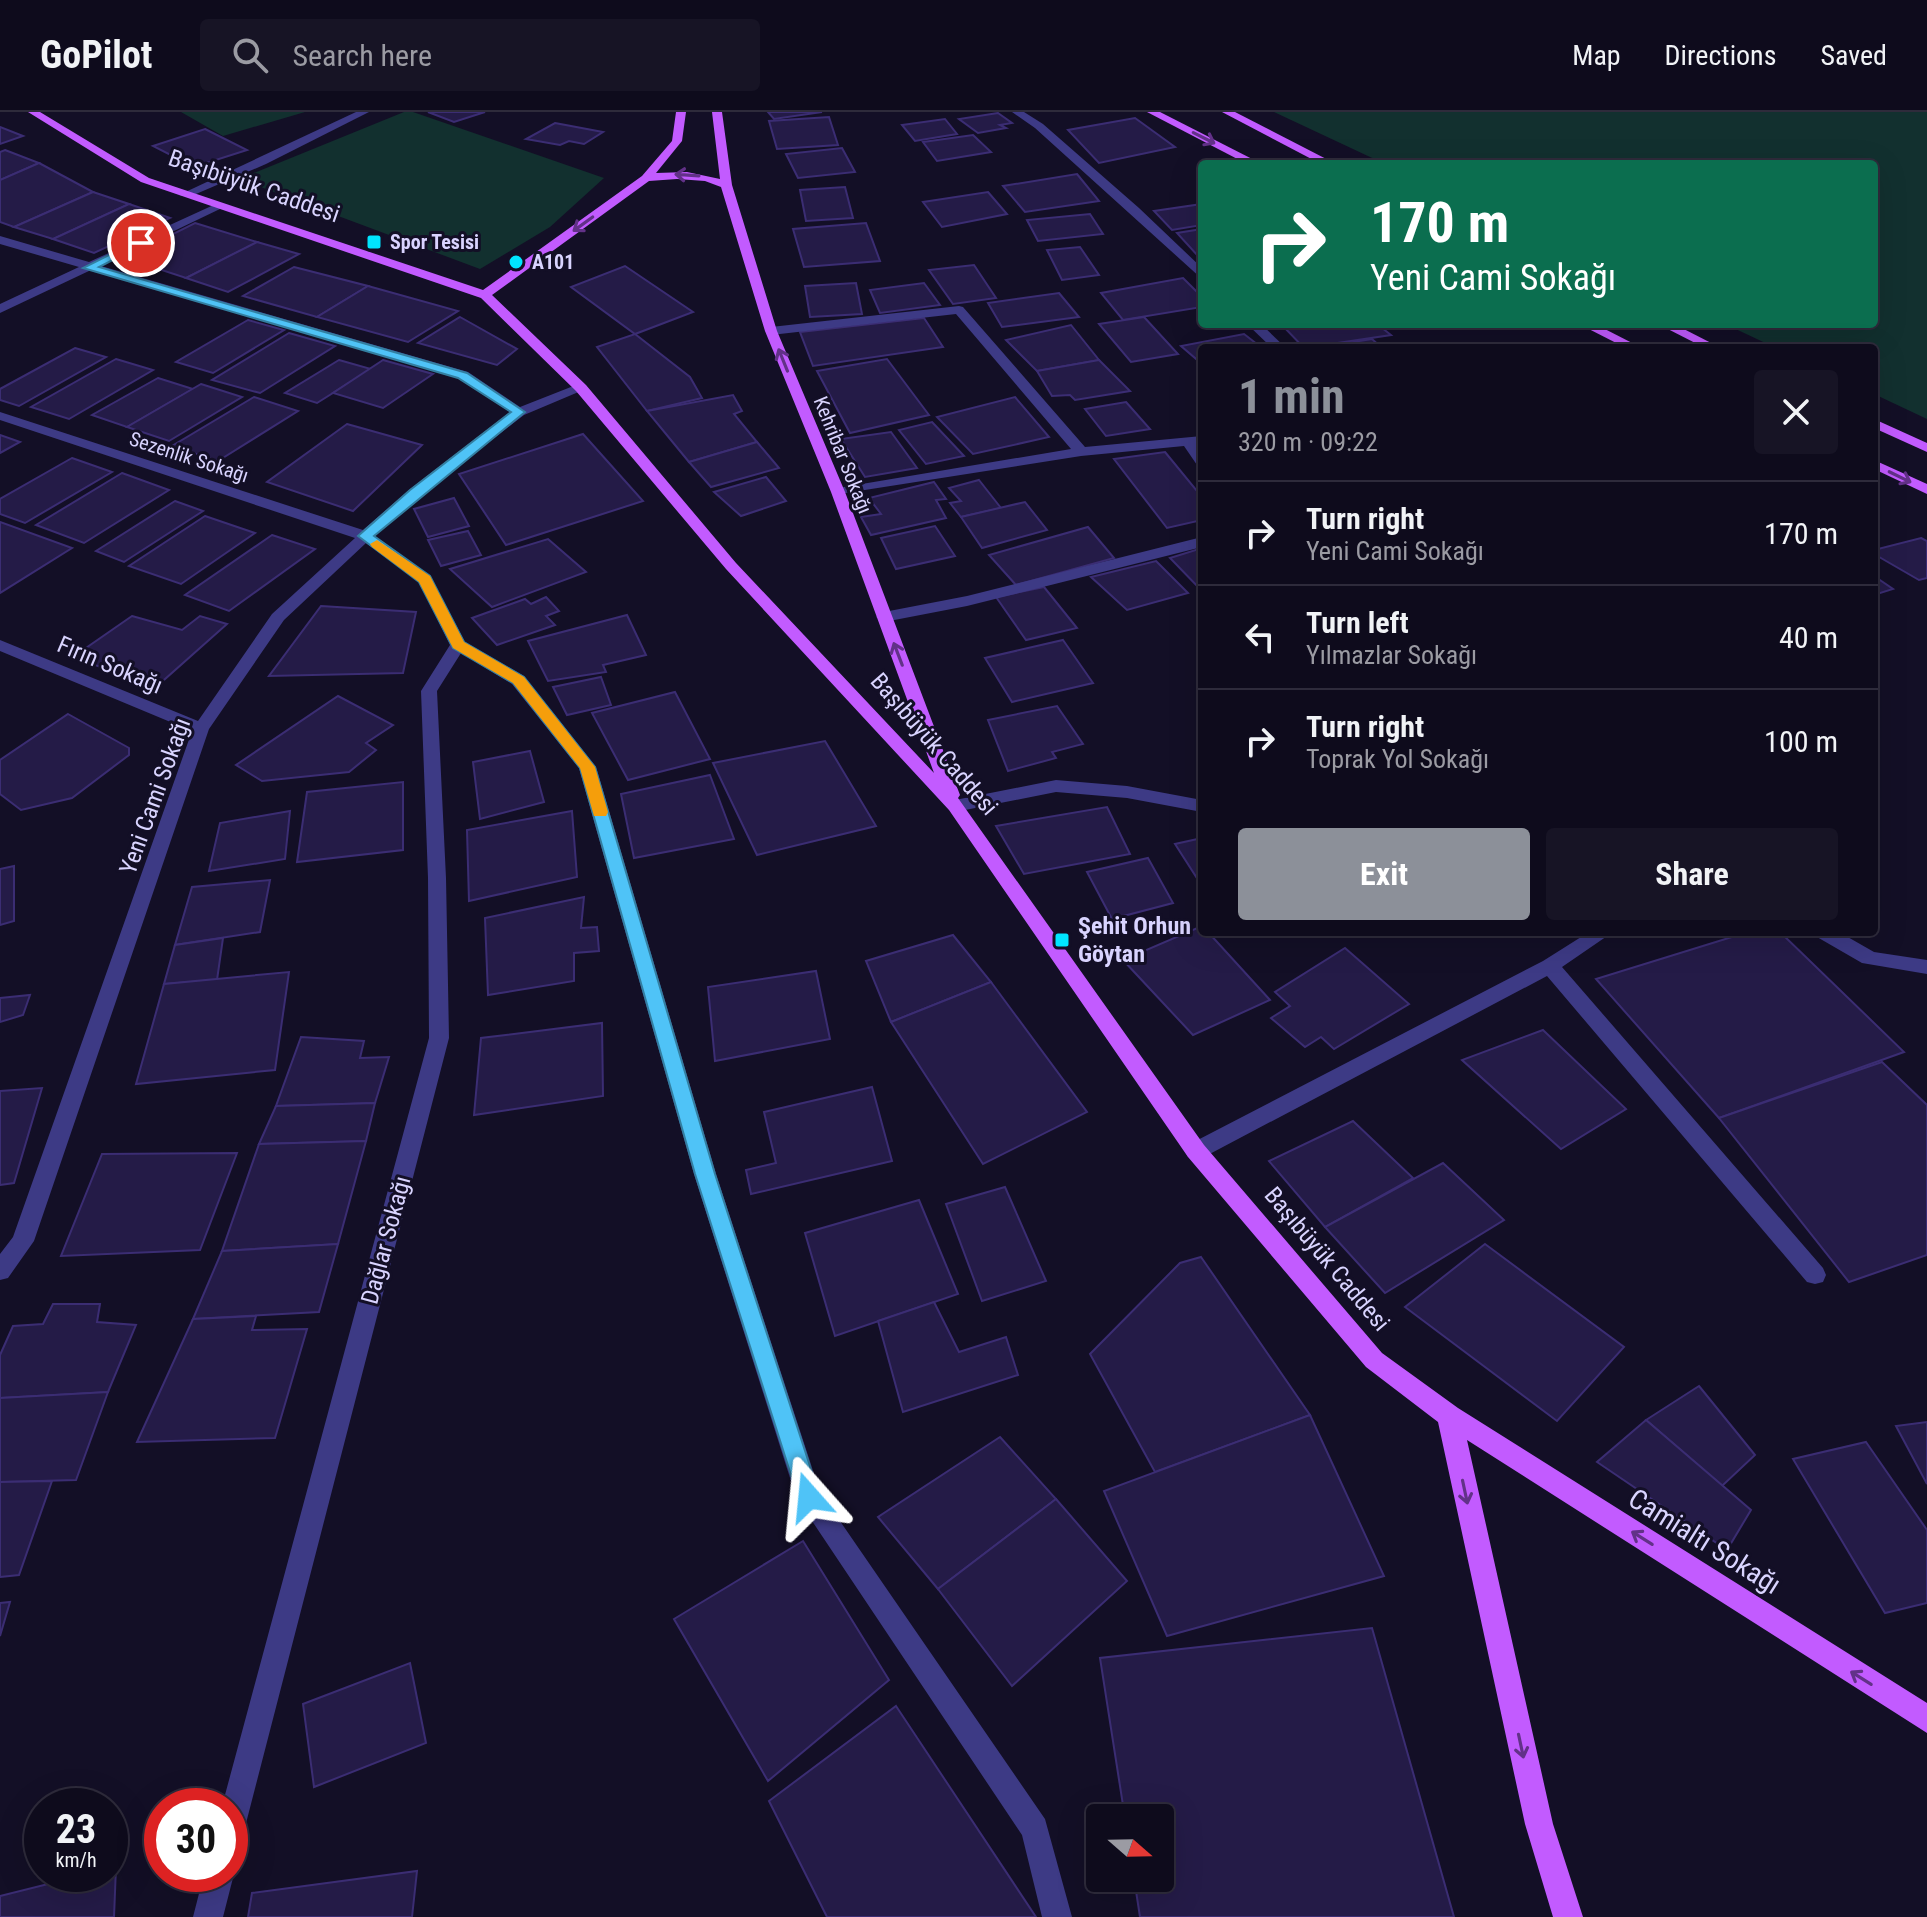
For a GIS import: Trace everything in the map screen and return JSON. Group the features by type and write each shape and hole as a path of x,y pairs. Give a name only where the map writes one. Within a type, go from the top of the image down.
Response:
{"main road":[{"name":"Başıbüyük Caddesi","path":"33,112 145,180 485,295 581,388 731,566 955,806 1196,1151 1374,1360 1449,1416"},
{"path":"485,295 646,178 677,141 681,112"},
{"name":"Kehribar Sokağı","path":"717,112 726,185 771,331 838,492 955,806"},
{"path":"1152,112 1248,160"},
{"path":"1227,112 1322,160"},
{"path":"646,178 688,174 726,185"},
{"path":"1594,328 1628,344"},
{"path":"1672,328 1706,344"},
{"path":"1878,425 1927,448"},
{"path":"1878,466 1927,490"},
{"path":"1449,1416 1539,1824 1568,1917"},
{"name":"Camialtı Sokağı","path":"1449,1416 1927,1719"}],"street":[{"path":"185,195 262,162 364,112"},
{"path":"1017,112 1039,126 1135,210 1198,271"},
{"path":"0,309 218,206"},
{"path":"0,240 463,375 519,412"},
{"path":"771,331 959,310 1081,452"},
{"path":"1258,328 1276,344"},
{"name":"Yeni Cami Sokağı","path":"0,1271 23,1241 201,729 278,617 365,536 414,493 519,412 581,388"},
{"name":"Sezenlik Sokağı","path":"0,416 365,536 425,579 458,645"},
{"path":"838,492 1081,452 1195,441"},
{"path":"884,617 967,601 1198,543"},
{"name":"Fırın Sokağı","path":"0,645 201,729"},
{"path":"458,645 518,680 587,767 705,1174 809,1497 1035,1829 1057,1917"},
{"name":"Dağlar Sokağı","path":"241,1788 439,1038 437,878 429,691 458,645"},
{"path":"955,806 1056,786 1127,792 1198,805"},
{"path":"1196,1151 1550,966 1597,936"},
{"path":"1831,936 1869,958 1927,967"},
{"path":"1550,966 1815,1275"},
{"path":"208,1917 214,1892"}],"green space":[{"path":"181,112 305,112 223,136"},
{"path":"404,112 413,112 604,178 550,227 480,269 239,179"},
{"path":"1274,112 1927,112 1927,419 1878,396 1878,344 1768,344 1734,328 1878,328 1878,160 1376,160"}],"building":[{"path":"428,112 485,112 454,122"},
{"path":"768,112 822,112 774,119"},
{"path":"998,113 1012,123 1000,125 1006,128 978,133 959,119"},
{"path":"829,117 838,145 777,149 769,121"},
{"path":"1135,118 1175,147 1099,163 1068,130"},
{"path":"945,119 957,134 915,141 902,125"},
{"path":"555,123 603,132 584,144 569,141 560,145 526,139"},
{"path":"0,127 23,136 0,144"},
{"path":"205,129 247,150 194,167 153,146"},
{"path":"973,135 991,152 937,161 923,142"},
{"path":"842,148 855,172 798,178 786,154"},
{"path":"5,150 39,163 0,180 0,152"},
{"path":"39,163 93,192 14,227 0,222 0,180"},
{"path":"1077,174 1099,201 1025,212 1003,186"},
{"path":"845,187 853,218 806,221 800,190"},
{"path":"93,192 129,204 53,239 14,227"},
{"path":"988,192 1007,214 942,227 923,202"},
{"path":"129,204 170,218 94,253 53,239"},
{"path":"1198,205 1198,226 1172,230 1154,211"},
{"path":"1090,214 1103,234 1038,241 1027,220"},
{"path":"195,223 257,242 186,278 125,258"},
{"path":"866,223 880,261 804,267 793,229"},
{"path":"1198,230 1198,256 1177,233"},
{"path":"257,242 299,254 228,292 186,278"},
{"path":"1080,247 1099,275 1062,280 1047,250"},
{"path":"974,265 996,298 953,304 929,270"},
{"path":"625,266 693,312 635,334 571,287"},
{"path":"294,267 368,286 317,317 243,296"},
{"path":"1183,278 1198,293 1198,308 1123,320 1101,293"},
{"path":"856,283 862,314 810,317 805,286"},
{"path":"924,283 940,305 880,313 870,290"},
{"path":"368,286 458,311 408,342 317,317"},
{"path":"1059,293 1079,317 1002,327 988,303"},
{"path":"460,317 517,349 497,365 418,343"},
{"path":"1144,317 1178,354 1131,362 1099,324"},
{"path":"924,318 943,347 813,366 800,332"},
{"path":"248,320 284,330 213,373 176,362"},
{"path":"1071,325 1099,360 1037,371 1006,340"},
{"path":"1285,328 1382,328 1391,335 1331,344 1300,344"},
{"path":"289,333 335,346 260,393 212,380"},
{"path":"635,334 690,377 702,398 647,411 597,347"},
{"path":"1244,334 1257,344 1198,344 1198,361 1181,346"},
{"path":"1372,339 1378,344 1341,344"},
{"path":"75,348 106,357 19,406 0,400 0,389"},
{"path":"116,359 153,370 69,419 31,407"},
{"path":"887,359 929,415 850,433 817,371"},
{"path":"339,360 371,369 317,403 285,393"},
{"path":"383,360 433,374 383,408 333,393"},
{"path":"1099,360 1130,391 1075,400 1070,395 1052,396 1037,371"},
{"path":"158,378 193,389 127,427 92,415"},
{"path":"201,384 242,397 169,441 127,427"},
{"path":"733,395 742,411 734,414 757,442 689,462 647,411"},
{"path":"254,397 298,411 218,461 172,446"},
{"path":"1015,397 1049,437 973,454 937,417"},
{"path":"1126,402 1150,429 1106,436 1085,409"},
{"path":"932,422 964,456 926,464 899,430"},
{"path":"347,424 422,445 353,511 267,482"},
{"path":"891,432 917,468 865,477 841,439"},
{"path":"583,434 643,501 506,545 459,474"},
{"path":"0,435 20,442 0,453"},
{"path":"757,442 779,468 711,487 689,462"},
{"path":"1165,452 1198,492 1198,521 1167,528 1114,459"},
{"path":"72,458 112,472 25,523 0,514 0,499"},
{"path":"122,473 169,490 84,543 36,525"},
{"path":"766,477 786,501 741,516 714,492"},
{"path":"979,480 1001,508 961,517 950,503 961,501 949,488"},
{"path":"934,482 946,499 936,500 946,518 871,535 861,517 881,514 869,498"},
{"path":"454,498 469,526 428,537 414,509"},
{"path":"175,501 203,511 124,562 96,551"},
{"path":"1025,502 1047,530 982,548 961,517"},
{"path":"205,516 255,533 181,584 129,566"},
{"path":"0,522 72,548 0,593"},
{"path":"935,526 955,556 896,569 881,538"},
{"path":"1088,527 1114,558 1016,585 989,555"},
{"path":"468,531 481,555 441,566 428,540"},
{"path":"272,535 315,549 229,611 185,595"},
{"path":"1921,538 1927,541 1927,578 1919,580 1878,556 1878,549"},
{"path":"548,539 586,572 492,607 450,569"},
{"path":"1198,549 1198,587 1170,558"},
{"path":"1156,561 1188,593 1127,610 1091,577"},
{"path":"1878,579 1893,589 1878,594"},
{"path":"1044,587 1077,628 1026,640 996,597"},
{"path":"546,597 559,611 546,616 555,625 497,645 472,618 525,599 531,604"},
{"path":"321,606 416,612 403,673 269,676"},
{"path":"627,615 646,655 603,665 606,672 548,681 528,641"},
{"path":"132,616 182,630 200,616 227,624 156,687 73,657"},
{"path":"1063,640 1093,683 1012,702 985,658"},
{"path":"601,677 611,705 567,715 553,687"},
{"path":"675,692 710,759 628,780 592,713"},
{"path":"338,696 393,725 366,743 376,750 349,772 262,781 236,765"},
{"path":"1057,706 1083,744 1052,752 1056,758 1008,771 988,720"},
{"path":"68,714 129,748 129,755 72,798 21,810 0,794 0,760"},
{"path":"825,741 876,826 757,855 713,763"},
{"path":"530,751 544,802 480,819 473,762"},
{"path":"710,775 734,839 634,858 621,794"},
{"path":"403,782 403,850 297,862 307,792"},
{"path":"1107,807 1130,854 1024,874 996,826"},
{"path":"290,811 285,859 209,871 220,823"},
{"path":"572,811 577,877 469,901 467,830"},
{"path":"1198,839 1198,880 1175,844"},
{"path":"1148,858 1173,903 1112,919 1087,872"},
{"path":"14,866 14,921 0,925 0,869"},
{"path":"270,880 260,932 175,945 192,887"},
{"path":"584,897 581,928 597,927 599,951 574,953 574,981 488,995 485,918"},
{"path":"1198,928 1198,936 1212,936 1270,1000 1193,1035 1123,960"},
{"path":"953,935 991,982 891,1022 866,961"},
{"path":"1735,936 1784,936 1904,1052 1719,1118 1596,979"},
{"path":"223,938 217,980 164,984 175,945"},
{"path":"1345,948 1409,1004 1334,1049 1321,1037 1305,1047 1271,1018 1290,1006 1275,992"},
{"path":"816,971 830,1039 715,1061 708,987"},
{"path":"289,972 275,1070 136,1084 164,984"},
{"path":"991,982 1087,1112 983,1164 891,1022"},
{"path":"30,995 23,1015 0,1022 0,998"},
{"path":"602,1023 603,1096 474,1115 481,1038"},
{"path":"1543,1030 1626,1109 1561,1149 1462,1060"},
{"path":"301,1037 364,1041 360,1058 389,1057 375,1103 276,1106"},
{"path":"1882,1062 1927,1105 1927,1255 1849,1282 1719,1118"},
{"path":"872,1087 892,1161 751,1194 746,1170 776,1163 764,1112"},
{"path":"42,1088 14,1183 0,1185 0,1091"},
{"path":"375,1103 366,1141 259,1144 276,1106"},
{"path":"1353,1121 1413,1178 1325,1227 1269,1161"},
{"path":"366,1141 338,1244 222,1251 259,1144"},
{"path":"237,1153 200,1250 61,1256 102,1154"},
{"path":"1443,1163 1504,1220 1385,1293 1325,1227"},
{"path":"1005,1187 1046,1281 982,1301 946,1204"},
{"path":"919,1200 958,1294 835,1336 805,1233"},
{"path":"338,1244 319,1312 193,1319 222,1251"},
{"path":"1485,1244 1624,1347 1557,1421 1405,1307"},
{"path":"1201,1257 1310,1415 1155,1472 1090,1354 1180,1263"},
{"path":"934,1302 959,1352 1006,1337 1018,1375 903,1412 878,1321"},
{"path":"53,1304 100,1304 97,1322 136,1325 108,1392 0,1398 0,1355 13,1326 43,1324"},
{"path":"256,1316 252,1330 307,1329 275,1438 137,1442 193,1319"},
{"path":"1699,1386 1755,1455 1722,1486 1646,1420"},
{"path":"108,1392 76,1480 0,1482 0,1398"},
{"path":"1310,1415 1384,1576 1167,1636 1104,1491"},
{"path":"1646,1420 1751,1510 1727,1550 1597,1462"},
{"path":"1927,1422 1927,1484 1896,1426"},
{"path":"1000,1437 1056,1499 938,1589 878,1517"},
{"path":"1866,1442 1927,1530 1927,1603 1885,1613 1793,1459"},
{"path":"52,1481 19,1575 0,1577 0,1482"},
{"path":"1056,1499 1127,1581 1012,1686 938,1589"},
{"path":"803,1541 889,1680 768,1781 674,1619"},
{"path":"10,1602 0,1636 0,1603"},
{"path":"1372,1628 1454,1917 1140,1917 1136,1892 1174,1892 1174,1804 1123,1804 1100,1658"},
{"path":"410,1663 426,1743 314,1787 303,1704"},
{"path":"896,1706 1036,1917 827,1917 769,1801"},
{"path":"417,1871 412,1917 248,1917 252,1893"},
{"path":"24,1890 115,1892 114,1917 0,1917 0,1896"}],"slow traffic":[{"path":"377,544 425,579 458,645 518,680 587,767 600,812"}],"place":[{"name":"Spor Tesisi","path":"374,242"},
{"name":"A101","path":"516,262"},
{"name":"Şehit Orhun Göytan","path":"1062,940"}],"route":[{"path":"141,243 89,268 463,375 519,412 414,493 365,536 425,579 458,645 518,680 587,767 705,1174 809,1497"}]}
